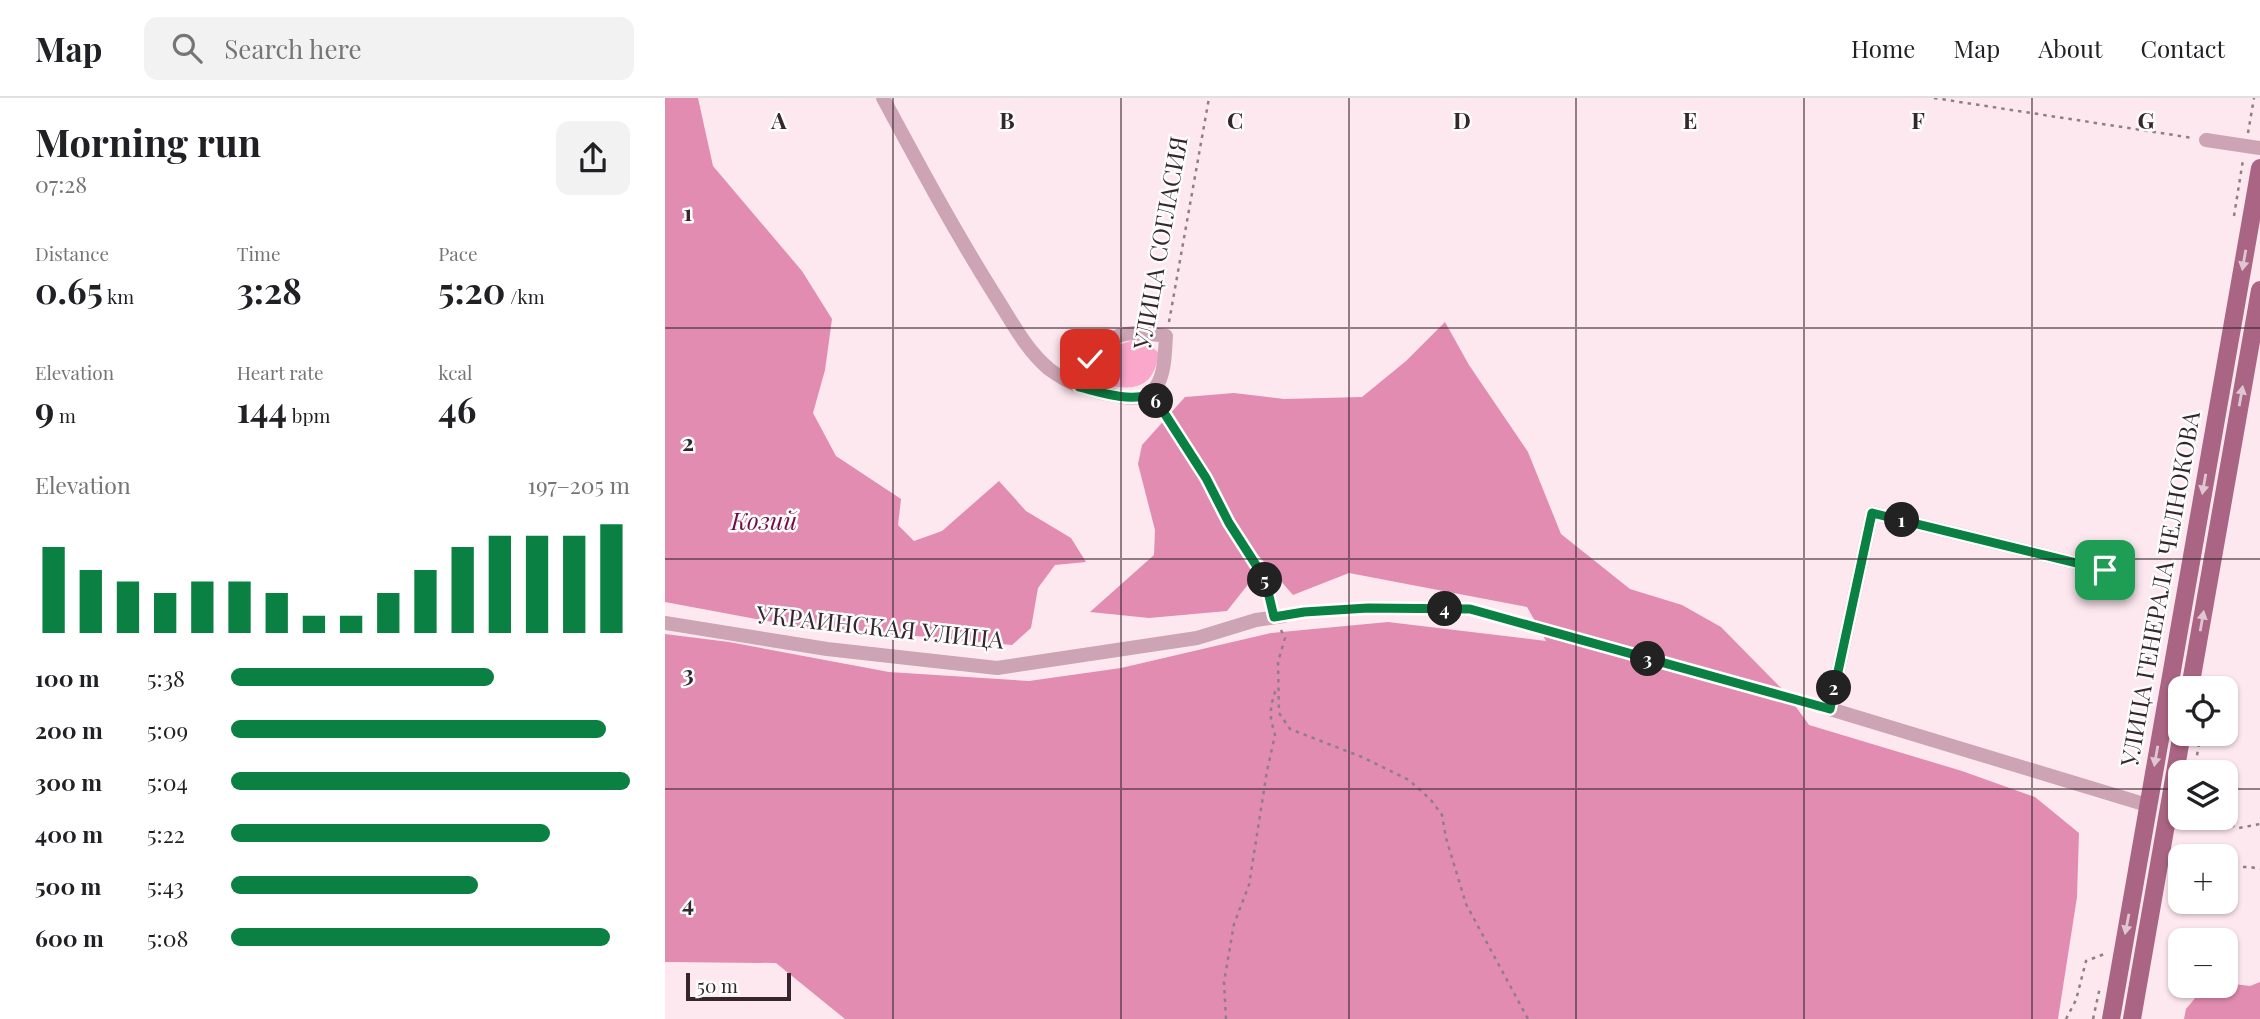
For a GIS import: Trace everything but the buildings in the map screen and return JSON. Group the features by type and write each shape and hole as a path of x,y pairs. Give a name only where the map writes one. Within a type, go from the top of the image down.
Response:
{"main road":[{"name":"УЛИЦА ГЕНЕРАЛА ЧЕЛНОКОВА","path":"2111,1019 2260,169"},
{"name":"УЛИЦА ГЕНЕРАЛА ЧЕЛНОКОВА","path":"2192,676 2260,290"},
{"name":"УЛИЦА ГЕНЕРАЛА ЧЕЛНОКОВА","path":"2132,1019 2180,746"}],"street":[{"path":"883,98 969,254 1032,353 1051,370 1079,387 1125,397 1139,398 1152,394"},
{"path":"2206,140 2260,148"},
{"path":"1079,387 1090,359 1114,337 1142,332 1166,336"},
{"name":"УЛИЦА СОГЛАСИЯ","path":"1152,394 1158,384 1164,362 1166,336"},
{"path":"2105,570 1872,513 1830,709 2147,805"},
{"name":"УКРАИНСКАЯ УЛИЦА","path":"665,623 827,649 997,668 1197,638 1279,616"}],"path":[{"name":"УЛИЦА СОГЛАСИЯ","path":"1166,336 1209,98"},
{"path":"1934,98 2206,140"},
{"path":"2247,136 2254,98"},
{"path":"1152,394 1206,478 1229,523 1265,579 1285,635 1285,644 1281,647 1278,662 1279,713 1290,729 1362,757 1409,780 1431,800 1442,815 1446,838 1467,904 1528,1019"},
{"path":"1279,616 1368,608 1470,609 1830,709"},
{"path":"1226,1019 1224,982 1234,924 1249,884 1275,735 1271,705 1279,688"},
{"path":"2238,828 2260,824"},
{"path":"2238,867 2260,869"},
{"path":"2066,1019 2075,1000 2086,961 2110,953"}],"shaded area":[{"path":"1142,339 1159,353 1154,372 1144,383 1121,387 1100,384 1090,379 1092,370 1102,356 1116,346"}],"green space":[{"name":"Козий","path":"665,98 698,98 713,166 802,271 832,319 825,370 813,413 836,456 901,499 898,525 914,541 942,531 999,481 1026,511 1071,538 1086,562 1055,565 1038,588 1031,628 1012,645 852,630 810,629 665,602"},
{"path":"1445,322 1469,365 1528,452 1561,534 1630,589 1682,605 1721,627 1786,693 1809,725 1962,771 2035,797 2079,833 2077,897 2058,1019 845,1019 776,963 665,962 665,634 729,642 889,672 1029,681 1121,668 1271,633 1388,622 1546,641 1527,607 1349,573 1293,595 1257,554 1250,582 1227,611 1149,618 1090,612 1154,555 1155,530 1138,464 1142,445 1185,397 1234,393 1284,399 1362,397 1406,361"},
{"path":"2260,982 2260,1019 2184,1019 2186,1009 2195,998 2238,998 2238,984 2250,986"}],"route":[{"path":"1090,359 1079,387 1125,397 1139,398 1152,394 1206,478 1229,523 1265,579 1274,617 1304,612 1368,608 1470,609 1830,709 1872,513 2105,570"}]}
